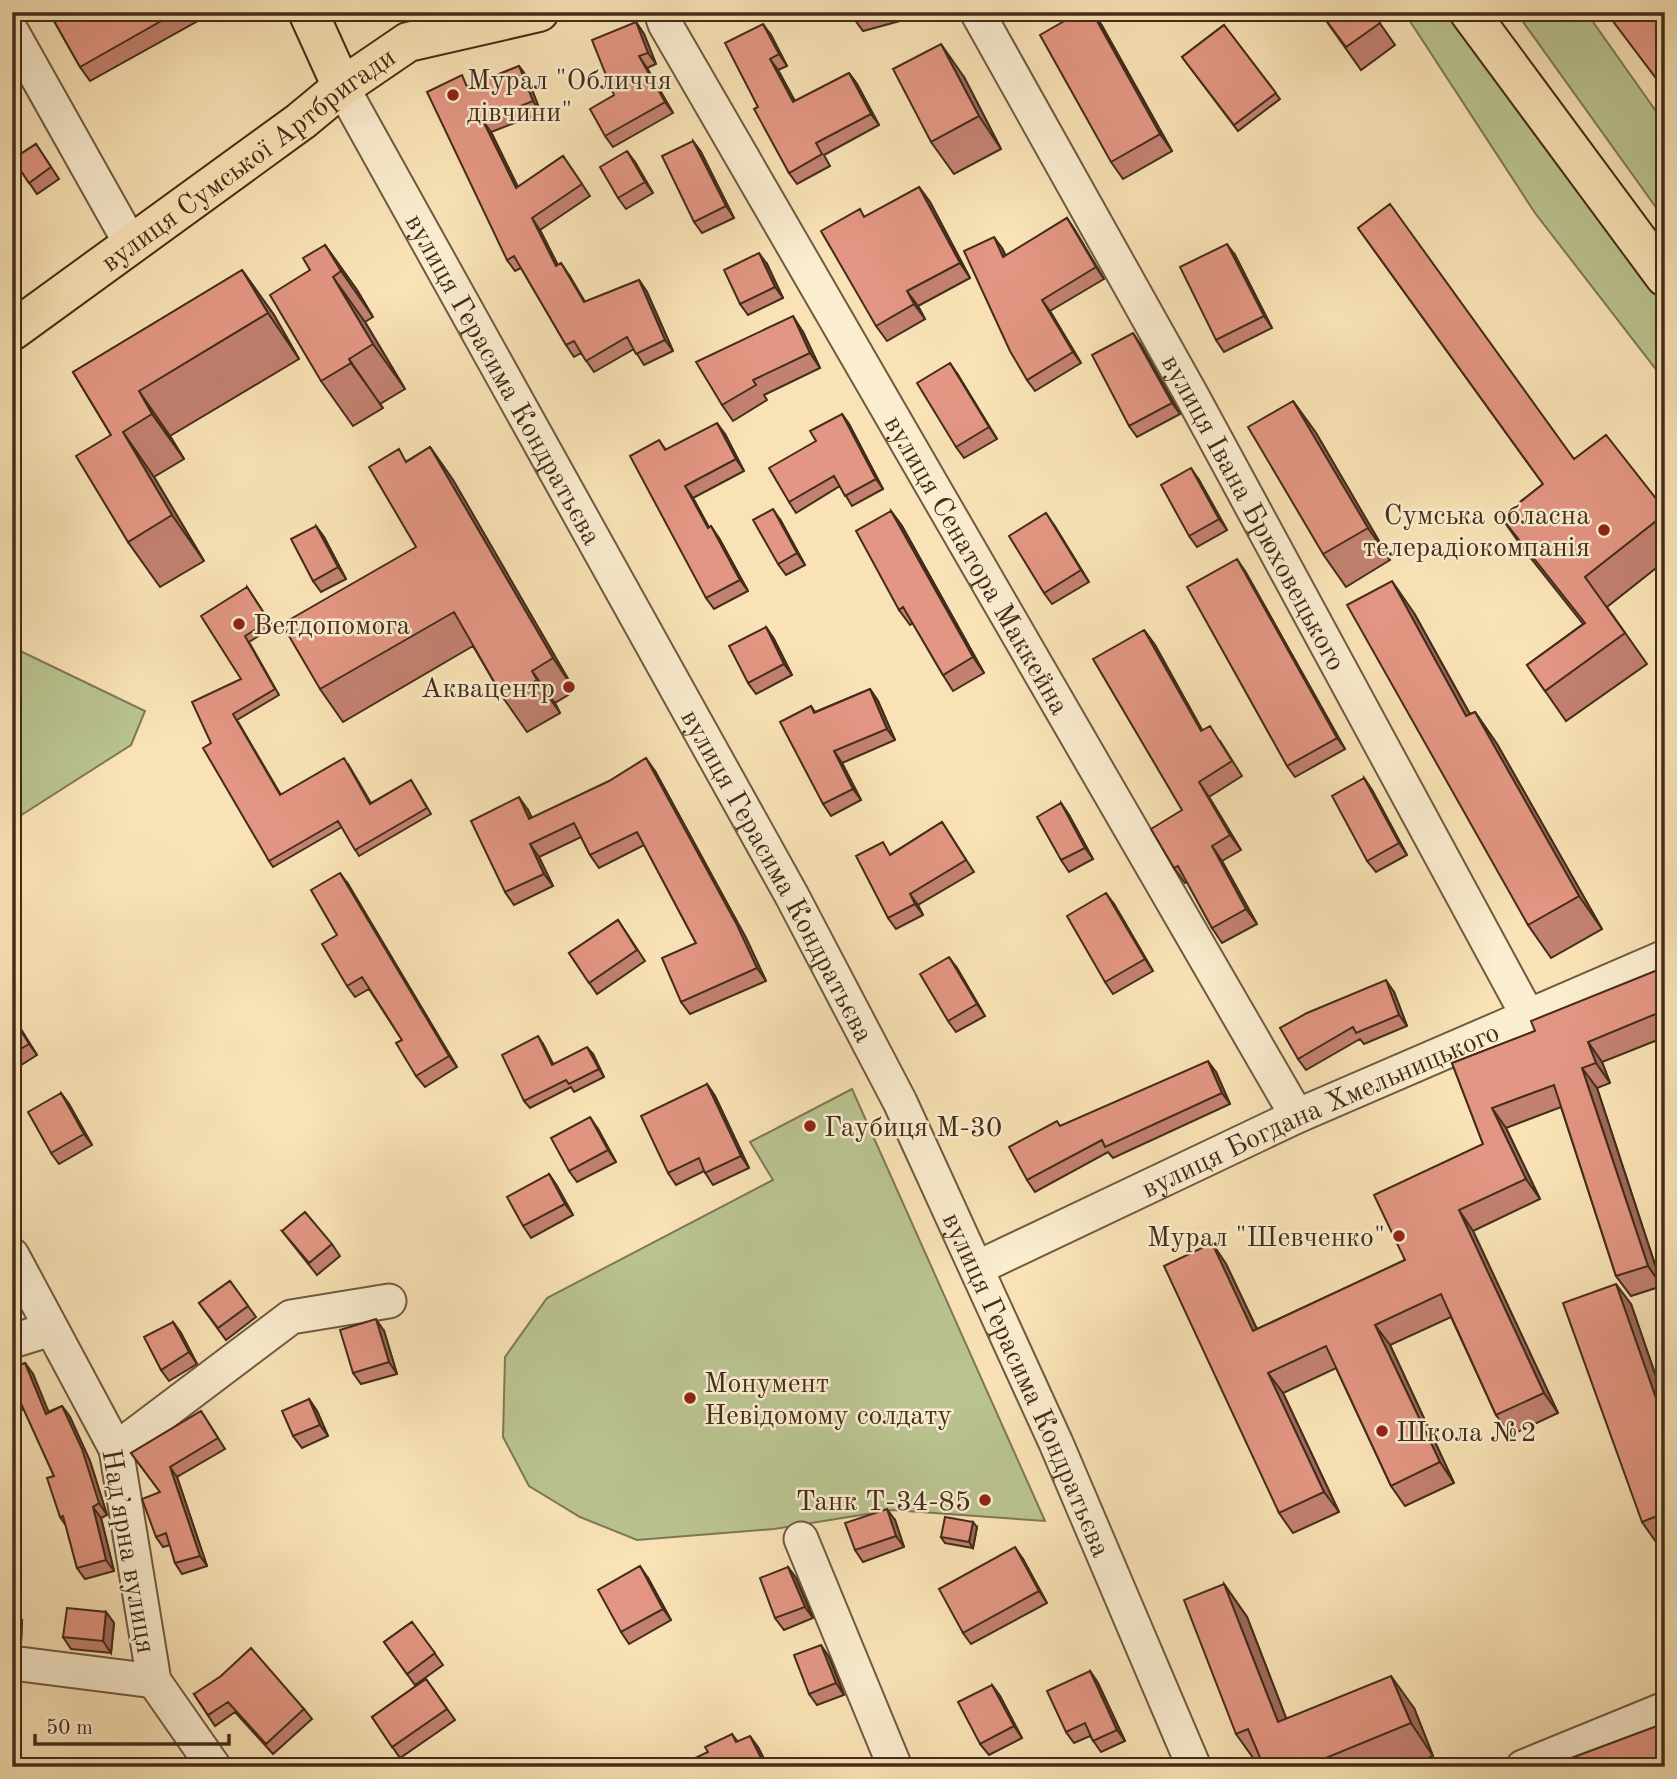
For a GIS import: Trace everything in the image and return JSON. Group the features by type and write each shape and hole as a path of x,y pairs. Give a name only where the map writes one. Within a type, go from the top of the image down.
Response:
{"main road":[{"name":"вулиця Герасима Кондратьєва","path":"308,12 342,87"},
{"name":"вулиця Сумської Артбригади","path":"12,331 301,121 342,87 408,42 539,12"},
{"path":"1469,12 1665,276"}],"street":[{"name":"вулиця Сенатора Маккейна","path":"661,12 665,24 1297,1116"},
{"name":"вулиця Івана Брюховецького","path":"977,12 1192,396 1528,1016"},
{"path":"12,32 131,244"},
{"name":"вулиця Герасима Кондратьєва","path":"342,87 792,896 900,1102 1056,1443 1194,1767"},
{"name":"вулиця Богдана Хмельницького","path":"977,1268 1297,1116 1665,957"},
{"name":"Надʼярна вулиця","path":"12,1255 116,1448 154,1681 214,1767"},
{"path":"116,1448 291,1317 388,1301"},
{"path":"12,1341 51,1329"},
{"path":"801,1539 895,1767"},
{"path":"12,1663 154,1681"},
{"path":"1523,1767 1665,1709"}],"green space":[{"path":"1404,12 1458,12 1665,297 1665,381 1535,213"},
{"path":"1516,12 1586,12 1665,124 1665,220"},
{"path":"12,647 145,711 131,745 12,821"},
{"path":"852,1089 1045,1521 892,1510 774,1529 637,1540 580,1517 529,1486 503,1437 505,1357 547,1298 773,1180 750,1142"}],"building":[{"path":"49,12 177,12 80,67"},
{"path":"853,12 882,12 855,20"},
{"path":"1080,12 1092,12 1160,134 1111,162 1040,35"},
{"path":"1320,12 1372,12 1380,23 1346,47"},
{"path":"1606,12 1658,12 1665,21 1665,95 1656,83 1658,81"},
{"path":"636,22 648,53 639,56 665,102 605,136 590,109 614,95 592,40"},
{"path":"763,24 779,54 770,59 793,102 849,73 871,114 816,143 822,154 789,173 754,109 758,107 725,43"},
{"path":"1224,25 1276,93 1234,125 1182,57"},
{"path":"941,44 979,116 931,142 893,69"},
{"path":"519,66 533,101 483,121 516,188 563,156 582,184 532,218 556,266 561,263 584,302 639,280 665,340 636,354 627,337 586,361 574,341 566,345 514,256 507,260 427,92 462,75 467,87"},
{"path":"693,141 726,206 694,222 662,156"},
{"path":"36,144 51,167 29,183 13,159"},
{"path":"627,151 645,182 618,198 600,167"},
{"path":"919,187 960,263 907,291 914,304 876,326 821,231 860,209 864,217"},
{"path":"1390,204 1574,459 1606,435 1665,510 1665,514 1585,577 1625,633 1545,691 1527,665 1585,623 1501,517 1543,484 1358,228"},
{"path":"1067,218 1096,267 1042,300 1073,352 1027,380 1010,351 964,251 994,237 1003,257"},
{"path":"1227,244 1264,316 1216,340 1180,267"},
{"path":"325,245 341,271 333,277 373,344 349,359 351,363 321,381 270,295 310,270 303,258"},
{"path":"759,253 775,287 740,304 724,270"},
{"path":"242,270 268,313 139,391 152,414 123,432 172,515 128,542 76,456 111,435 73,372"},
{"path":"793,316 810,353 753,380 756,385 722,405 696,362"},
{"path":"1133,333 1172,403 1129,426 1092,355"},
{"path":"950,363 989,427 956,447 917,383"},
{"path":"1293,401 1368,528 1323,554 1248,427"},
{"path":"842,414 876,479 845,496 834,476 789,502 769,468 816,441 810,431"},
{"path":"717,423 736,459 685,486 708,528 711,526 740,580 706,598 630,456 659,440 665,450"},
{"path":"430,447 553,658 532,671 537,680 504,699 454,612 320,689 282,624 416,547 369,467 399,449 406,462"},
{"path":"1191,468 1219,519 1189,536 1161,485"},
{"path":"773,509 797,553 778,564 753,520"},
{"path":"891,511 973,657 943,675 903,607 899,610 856,531"},
{"path":"1046,513 1081,570 1044,593 1009,536"},
{"path":"316,526 338,567 313,581 291,539"},
{"path":"1237,559 1337,738 1287,766 1187,587"},
{"path":"1392,581 1466,716 1475,712 1579,896 1528,925 1347,605"},
{"path":"247,587 269,621 245,636 275,689 233,714 280,795 344,758 370,804 411,780 427,808 355,850 338,821 269,861 203,748 211,743 192,702 241,679 201,616"},
{"path":"766,627 784,664 748,683 729,646"},
{"path":"1144,630 1201,731 1210,726 1232,761 1199,782 1230,835 1212,846 1246,909 1212,928 1178,866 1174,868 1151,829 1182,810 1093,659"},
{"path":"870,689 887,729 834,751 853,789 823,804 780,722 811,706 814,713"},
{"path":"646,758 737,925 757,968 681,1002 662,958 696,943 637,832 590,855 574,823 530,844 544,874 505,892 471,821 519,797 529,819 609,781"},
{"path":"1364,778 1399,843 1367,861 1332,796"},
{"path":"1061,803 1085,848 1061,860 1037,817"},
{"path":"942,822 966,860 910,894 915,904 888,918 856,856 883,842 890,855"},
{"path":"340,873 449,1056 416,1076 396,1043 402,1040 362,977 347,986 322,944 337,935 311,890"},
{"path":"1106,893 1145,959 1105,982 1067,916"},
{"path":"618,920 637,950 589,983 569,953"},
{"path":"949,957 977,1004 948,1021 920,974"},
{"path":"1665,967 1665,1033 1658,1013 1588,1042 1596,1063 1582,1068 1648,1266 1616,1276 1554,1085 1492,1108 1526,1179 1459,1210 1544,1393 1496,1415 1441,1294 1375,1325 1440,1462 1391,1486 1326,1346 1268,1373 1324,1492 1279,1513 1164,1266 1212,1243 1253,1331 1405,1260 1374,1195 1483,1144 1452,1063 1535,1031 1531,1021"},
{"path":"1386,980 1399,1015 1356,1033 1353,1027 1298,1059 1280,1028 1307,1013"},
{"path":"12,1016 29,1044 12,1054"},
{"path":"538,1036 552,1065 587,1047 599,1069 569,1084 566,1080 524,1101 502,1055"},
{"path":"1208,1061 1222,1093 1105,1147 1102,1140 1027,1180 1009,1147 1057,1121 1060,1126"},
{"path":"707,1084 741,1156 705,1173 699,1158 668,1173 641,1116"},
{"path":"61,1093 84,1134 51,1153 28,1112"},
{"path":"590,1117 608,1150 569,1171 551,1138"},
{"path":"549,1174 565,1204 523,1226 507,1197"},
{"path":"305,1212 332,1244 309,1263 282,1231"},
{"path":"230,1281 248,1306 218,1328 199,1303"},
{"path":"1616,1284 1665,1424 1665,1513 1642,1522 1563,1303"},
{"path":"376,1319 389,1362 353,1373 340,1330"},
{"path":"173,1322 189,1352 161,1370 144,1337"},
{"path":"25,1363 46,1414 62,1406 82,1449 99,1503 93,1507 106,1560 77,1568 63,1516 60,1517 47,1478 54,1476 18,1397 12,1399 12,1368"},
{"path":"309,1399 320,1425 293,1436 282,1411"},
{"path":"201,1411 218,1438 170,1467 200,1556 175,1563 166,1533 156,1537 142,1499 160,1492 131,1453"},
{"path":"887,1509 896,1536 855,1550 845,1523"},
{"path":"945,1517 973,1522 969,1542 941,1537"},
{"path":"1015,1547 1039,1591 963,1633 939,1589"},
{"path":"640,1566 663,1609 621,1632 598,1590"},
{"path":"788,1567 805,1607 775,1618 760,1578"},
{"path":"1224,1584 1278,1722 1391,1676 1411,1723 1304,1767 1264,1767 1248,1729 1236,1734 1184,1600"},
{"path":"67,1608 106,1612 103,1641 63,1637"},
{"path":"14,1609 13,1632 12,1632"},
{"path":"412,1622 435,1653 407,1674 384,1642"},
{"path":"821,1645 836,1683 809,1694 794,1655"},
{"path":"251,1648 304,1709 266,1744 228,1702 208,1715 194,1694 221,1676"},
{"path":"1090,1671 1117,1730 1093,1741 1085,1723 1066,1732 1047,1691"},
{"path":"426,1679 447,1709 392,1747 372,1717"},
{"path":"992,1685 1014,1726 980,1744 958,1702"},
{"path":"1665,1723 1665,1767 1547,1767"},
{"path":"732,1734 736,1742 750,1736 763,1762 753,1767 696,1767 693,1759 708,1752 705,1747"}],"place":[{"name":"Мурал \"Обличчя дівчини\"","path":"453,95"},
{"name":"Сумська обласна телерадіокомпанія","path":"1604,530"},
{"name":"Ветдопомога","path":"239,624"},
{"name":"Аквацентр","path":"569,687"},
{"name":"Гаубиця М-30","path":"810,1126"},
{"name":"Мурал \"Шевченко\"","path":"1399,1236"},
{"name":"Монумент Невідомому солдату","path":"690,1398"},
{"name":"Школа №2","path":"1382,1431"},
{"name":"Танк Т-34-85","path":"985,1500"}]}
